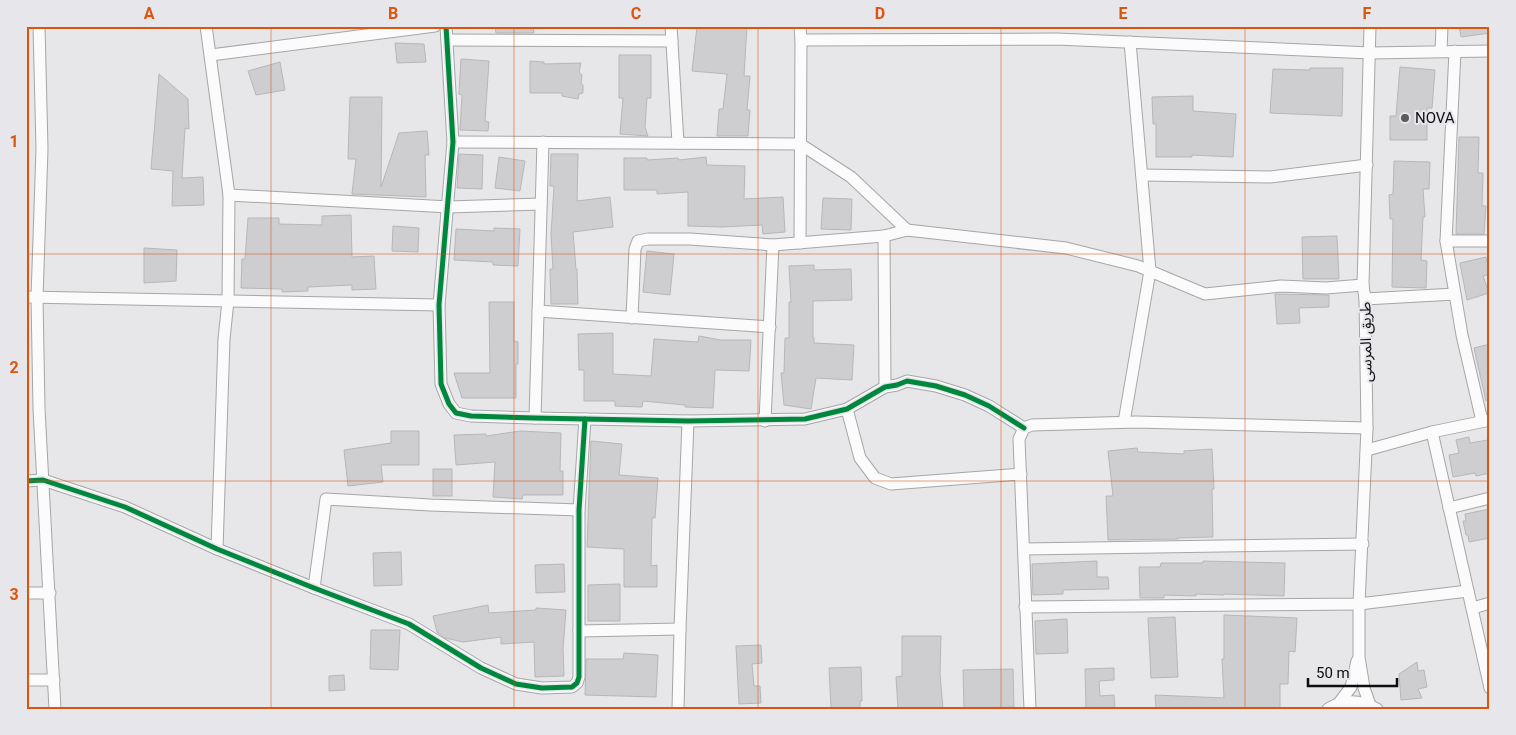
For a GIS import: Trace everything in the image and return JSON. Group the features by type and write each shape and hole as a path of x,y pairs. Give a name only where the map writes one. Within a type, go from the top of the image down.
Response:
{"street":[{"path":"39,26 42,149 32,297 55,709"},
{"path":"206,26 229,195 228,301 224,339 218,549"},
{"path":"211,55 435,26"},
{"path":"446,26 453,142 440,305 440,384 449,404 456,413 471,416 688,421 805,419 847,409 885,387 907,382 936,386 965,395 989,406 1024,428"},
{"path":"671,26 678,143"},
{"path":"800,26 800,243"},
{"name":"طريق المرسى","path":"1370,26 1363,284 1368,428 1358,657 1364,688 1373,707"},
{"path":"1442,26 1442,51"},
{"path":"801,40 1057,38 1370,53 1490,52"},
{"path":"447,40 672,41"},
{"path":"1124,422 1150,271 1130,42"},
{"path":"1366,450 1432,432 1486,421 1462,335 1446,241 1455,51"},
{"path":"453,142 800,144 851,177 907,230"},
{"path":"535,418 543,142"},
{"path":"1142,175 1270,177 1367,165"},
{"path":"229,195 449,207 541,204"},
{"path":"632,318 635,249 638,241 648,239 690,239 773,245 884,236 907,230 1066,248 1138,266 1205,294 1281,286 1326,288 1363,284"},
{"path":"884,236 885,387"},
{"path":"1446,241 1490,241"},
{"path":"765,421 773,245"},
{"path":"1365,299 1455,294"},
{"path":"32,297 440,305"},
{"path":"538,311 770,327"},
{"path":"26,409 39,409"},
{"path":"847,409 860,458 875,478 892,484 1021,474"},
{"path":"26,481 43,480 124,507 218,549 409,624 504,680 528,687 564,687 577,683 579,677 579,510 585,419"},
{"path":"678,709 688,421"},
{"path":"1030,709 1019,439 1024,428 1032,425 1124,422 1368,428"},
{"path":"1432,432 1490,688"},
{"path":"1449,508 1490,498"},
{"path":"314,588 326,499 579,510"},
{"path":"1024,549 1363,544"},
{"path":"1025,607 1359,604 1468,591"},
{"path":"26,593 50,593"},
{"path":"1473,608 1490,603"},
{"path":"579,630 680,629"},
{"name":"طريق المرسى","path":"1339,703 1351,687 1358,657"},
{"path":"26,680 54,680"},
{"path":"1328,709 1339,703 1349,701 1364,702 1373,707"}],"building":[{"path":"495,26 533,26 534,33 496,33"},
{"path":"697,26 747,26 744,76 750,76 747,110 750,110 748,136 717,136 719,109 723,109 727,74 692,71"},
{"path":"1459,26 1490,26 1490,33 1461,37"},
{"path":"395,43 424,44 426,62 397,63"},
{"path":"619,55 651,55 651,98 647,98 645,127 648,136 620,134 623,98 619,98"},
{"path":"461,59 489,61 485,121 489,122 488,131 460,130 462,95 459,94"},
{"path":"530,61 544,62 544,64 581,63 579,72 582,75 583,93 579,94 578,99 562,96 562,93 530,93"},
{"path":"280,62 285,90 256,95 248,71"},
{"path":"1400,67 1435,70 1432,108 1427,108 1427,140 1390,140 1390,116 1396,116"},
{"path":"1310,68 1343,68 1342,116 1270,113 1273,69 1310,70"},
{"path":"159,74 188,99 189,129 185,128 182,178 203,177 204,205 172,206 173,171 151,169"},
{"path":"1193,96 1193,111 1236,114 1233,157 1192,155 1192,157 1156,157 1156,124 1153,124 1152,97"},
{"path":"350,97 382,97 381,187 399,133 427,131 429,155 425,155 426,197 352,194 356,159 348,159"},
{"path":"1459,137 1479,137 1478,173 1483,173 1482,206 1486,206 1484,234 1456,234"},
{"path":"459,154 483,155 482,189 457,188"},
{"path":"551,154 578,154 577,201 610,197 613,227 573,232 578,304 551,304 550,269 553,269 551,235 554,186 550,186"},
{"path":"499,157 525,161 520,191 495,188"},
{"path":"706,157 707,165 745,166 744,199 783,197 785,232 763,234 762,225 688,226 688,192 657,194 657,190 624,190 624,158 647,158 647,160 678,158 679,160"},
{"path":"1394,161 1430,162 1429,189 1423,189 1425,217 1423,217 1421,260 1427,261 1426,288 1392,287 1393,219 1390,219 1389,195 1393,194"},
{"path":"823,198 852,199 851,230 821,229"},
{"path":"351,215 352,257 374,256 376,289 352,290 352,285 308,287 308,291 282,292 282,289 241,288 242,259 245,259 248,218 279,218 279,224 322,225 322,216"},
{"path":"393,226 419,228 418,252 392,251"},
{"path":"494,228 520,229 518,266 493,265 493,262 454,260 456,229 494,231"},
{"path":"1337,236 1339,279 1303,279 1302,237"},
{"path":"144,248 177,250 176,281 144,283"},
{"path":"647,251 674,254 670,295 643,292"},
{"path":"1486,257 1490,274 1483,276 1489,293 1467,300 1460,263"},
{"path":"814,265 814,270 851,269 852,300 813,301 814,343 854,345 852,380 816,378 811,409 784,405 781,373 784,373 785,338 789,338 789,302 791,302 789,266"},
{"path":"1275,294 1329,295 1329,307 1299,308 1300,323 1277,324"},
{"path":"489,302 514,302 514,341 518,342 516,398 462,398 454,373 490,373"},
{"path":"613,333 613,374 651,376 654,339 698,342 699,336 721,340 751,340 749,371 715,370 713,408 685,407 685,405 643,401 642,407 615,406 615,401 584,401 584,370 579,370 578,334"},
{"path":"1490,344 1490,401 1486,401 1474,348"},
{"path":"391,431 419,431 419,465 381,465 383,482 348,486 344,450 391,443"},
{"path":"520,431 561,433 560,471 563,471 563,495 523,495 522,499 493,497 495,462 456,465 454,435 486,434 486,436"},
{"path":"1469,437 1470,443 1488,440 1490,473 1476,476 1475,473 1453,477 1449,455 1459,453 1456,440"},
{"path":"591,441 622,444 619,475 658,478 655,518 652,518 651,566 657,565 657,587 624,587 624,549 587,547"},
{"path":"1137,448 1138,452 1184,454 1184,451 1212,449 1214,489 1212,489 1213,537 1108,540 1106,496 1113,496 1108,451"},
{"path":"433,469 452,469 452,496 433,496"},
{"path":"1490,509 1490,538 1469,542 1463,521 1466,521 1465,514"},
{"path":"401,552 402,585 374,586 373,553"},
{"path":"1097,561 1097,577 1108,577 1109,589 1063,590 1063,594 1033,595 1032,564"},
{"path":"1203,561 1285,563 1284,596 1196,594 1196,596 1164,595 1164,598 1140,598 1139,567 1160,567 1161,563 1203,563"},
{"path":"564,564 565,592 536,593 535,565"},
{"path":"620,584 620,621 588,621 588,585"},
{"path":"488,605 489,613 536,610 536,608 566,610 563,649 564,676 535,677 534,642 501,644 501,637 463,642 445,638 437,632 433,616"},
{"path":"1224,615 1297,618 1295,652 1289,651 1288,684 1280,684 1280,709 1156,709 1155,695 1224,698 1222,659 1224,659"},
{"path":"1175,617 1178,677 1151,678 1148,618"},
{"path":"1067,619 1068,653 1036,654 1035,621"},
{"path":"371,630 400,630 398,670 370,669"},
{"path":"902,636 941,636 940,674 943,709 898,709 896,677 902,676"},
{"path":"761,645 762,663 752,664 754,686 760,686 761,703 739,704 736,646"},
{"path":"624,653 658,655 656,697 585,695 586,659 623,659"},
{"path":"1417,662 1418,671 1424,670 1427,687 1418,689 1422,698 1401,700 1399,674"},
{"path":"861,667 862,701 860,701 860,709 831,709 829,668"},
{"path":"1114,668 1114,680 1099,681 1100,696 1114,695 1115,709 1086,709 1085,669"},
{"path":"1013,669 1014,707 964,708 963,670"},
{"path":"344,675 345,690 329,691 329,676"}],"cycle path":[{"path":"446,26 453,142 439,305 441,384 449,404 456,413 471,416 688,421 805,419 847,409 885,387 907,381 936,386 965,395 989,406 1024,428"},
{"path":"26,481 43,480 125,507 217,549 409,624 481,668 516,684 542,688 572,687 577,683 579,677 579,510 585,419"}],"place":[{"name":"NOVA","path":"1405,118"}]}
